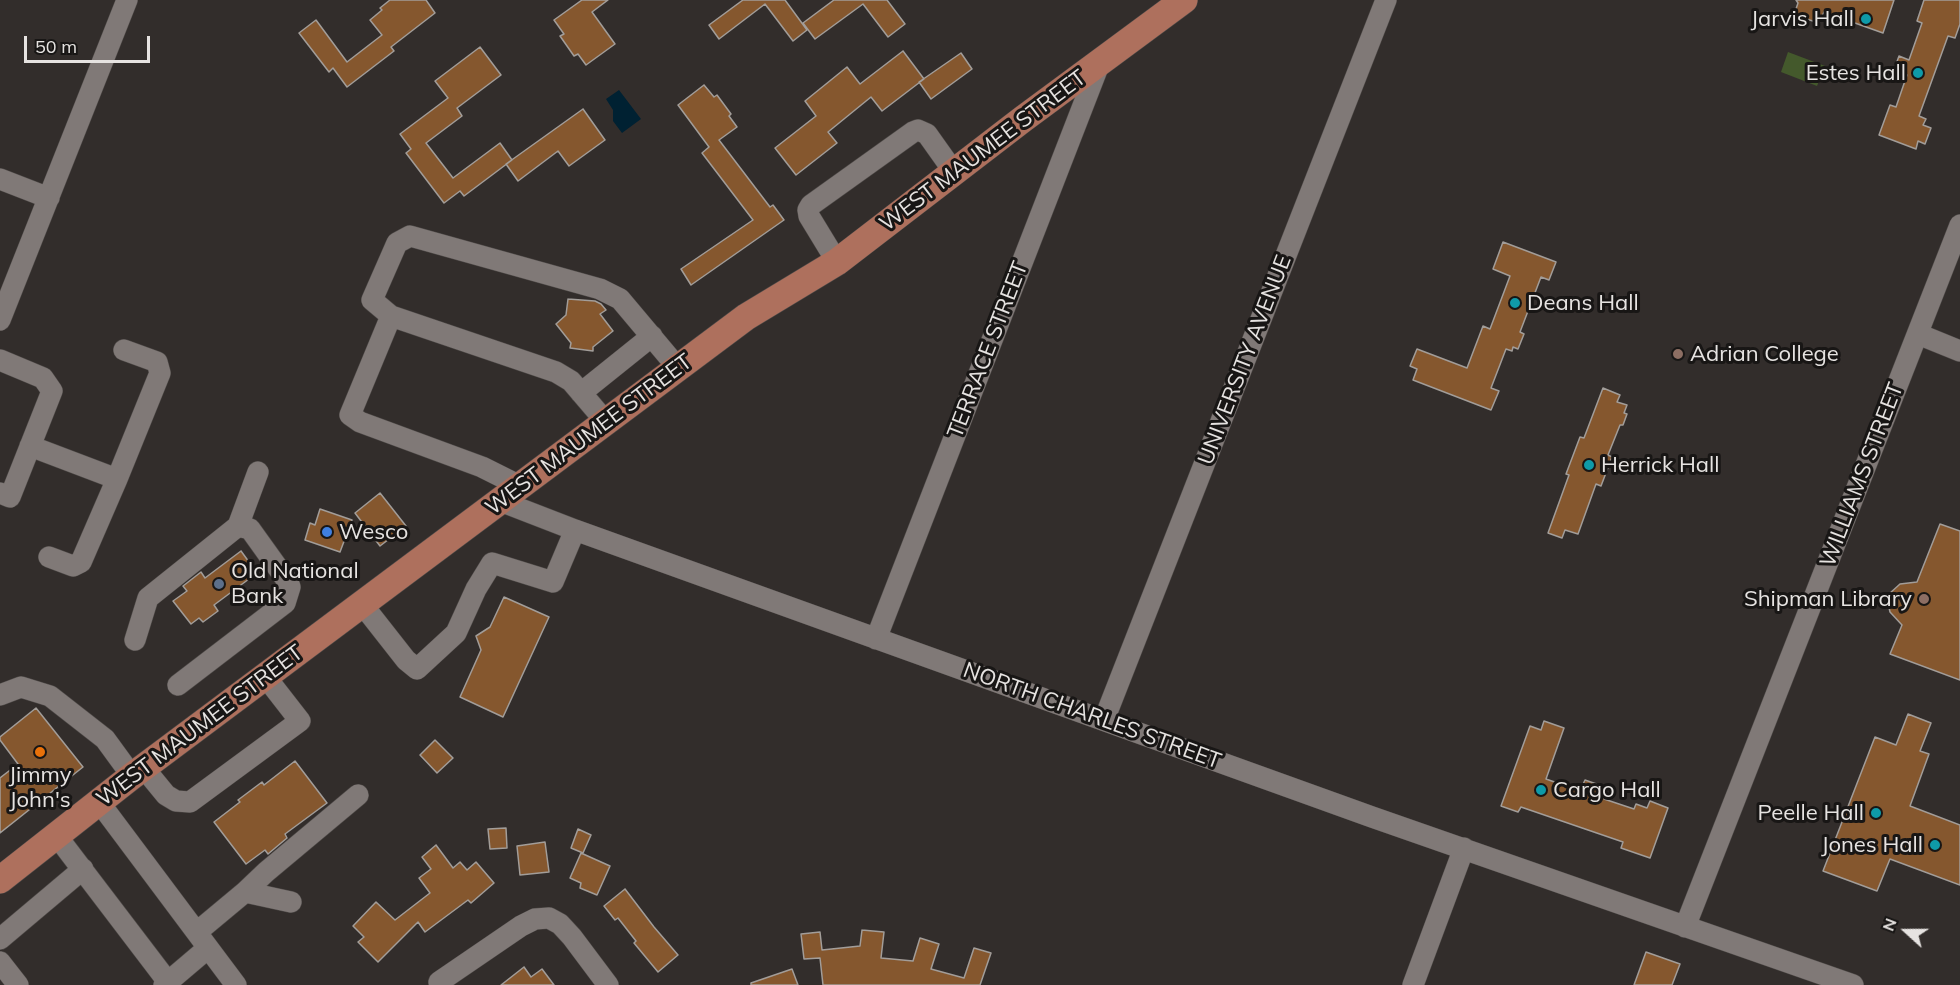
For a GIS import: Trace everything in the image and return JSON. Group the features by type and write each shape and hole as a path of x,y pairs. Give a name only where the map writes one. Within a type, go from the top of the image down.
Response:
{"main road":[{"name":"WEST MAUMEE STREET","path":"0,880 137,772 746,317 837,262 1184,0"}],"street":[{"path":"0,320 127,0"},
{"name":"UNIVERSITY AVENUE","path":"1104,720 1386,0"},
{"name":"TERRACE STREET","path":"876,639 1100,62"},
{"path":"837,262 809,216 808,210 811,205 918,130 927,134 954,172"},
{"path":"0,179 48,198"},
{"name":"WILLIAMS STREET","path":"1685,927 1960,225"},
{"path":"606,422 571,381 556,372 390,316 372,300 397,243 410,236 600,289 620,298 678,368"},
{"name":"NORTH CHARLES STREET","path":"390,316 350,416 360,422 483,467 510,494 575,530 1685,927 1854,985"},
{"path":"1918,334 1960,351"},
{"path":"581,393 652,336"},
{"path":"49,557 73,566 81,562 160,373 157,362 124,350"},
{"path":"0,360 43,378 52,392 30,446 5,495"},
{"path":"30,446 117,479"},
{"path":"135,640 148,598 238,526 258,472"},
{"path":"178,685 285,603 289,594 288,582 249,529 238,526"},
{"path":"362,604 406,660 417,669 456,633 476,589 492,563 553,582 575,530"},
{"path":"0,695 21,687 50,696 105,739 137,772 166,795 176,801 190,802 300,721 265,676"},
{"path":"56,835 166,984 245,892 358,795"},
{"path":"99,802 236,985"},
{"path":"1413,985 1464,848"},
{"path":"0,939 82,869"},
{"path":"245,892 291,902"},
{"path":"439,982 521,926 535,920 549,918 560,924 572,937 608,985"},
{"path":"0,962 18,985"}],"green space":[{"path":"1788,52 1825,66 1817,86 1781,72"}],"water":[{"path":"619,90 641,119 622,133 613,121 613,110 606,99"}],"building":[{"path":"390,0 426,0 435,13 391,47 394,51 347,87 333,68 329,72 299,33 316,20 347,62 382,35 370,20"},
{"path":"582,0 608,0 592,12 615,44 586,65 578,54 574,56 560,36 564,34 554,20"},
{"path":"743,0 785,0 807,30 793,41 765,4 719,39 709,25"},
{"path":"834,0 887,0 905,24 888,37 863,4 815,39 803,23"},
{"name":"Jarvis Hall","path":"1796,0 1894,0 1883,33 1824,12 1819,23 1794,15 1798,3"},
{"name":"Estes Hall","path":"1924,0 1960,0 1960,24 1955,38 1948,36 1919,116 1926,119 1923,125 1931,128 1925,144 1918,141 1916,149 1879,135 1890,105 1896,107 1907,75 1894,70 1899,56 1909,60 1922,23 1917,21"},
{"path":"480,47 501,75 457,108 462,116 426,143 453,178 500,143 512,160 464,196 460,191 444,203 406,153 411,149 400,134 448,98 435,81"},
{"path":"903,51 924,79 882,111 871,97 828,132 837,143 796,175 775,148 816,116 805,101 847,67 860,84"},
{"path":"961,53 972,69 931,99 919,82"},
{"path":"704,85 714,97 717,95 731,114 729,116 737,127 719,140 770,207 773,205 784,220 691,285 681,269 753,220 702,153 709,147 678,105"},
{"path":"583,109 605,140 569,166 558,151 518,181 506,164"},
{"name":"Deans Hall","path":"1503,242 1556,262 1549,280 1541,277 1520,332 1524,334 1518,349 1513,347 1512,351 1506,349 1491,388 1499,391 1491,410 1413,380 1417,369 1410,366 1417,349 1467,368 1483,326 1490,329 1510,276 1493,269"},
{"path":"568,299 595,301 606,310 600,314 613,331 593,347 593,351 570,348 571,343 556,324 566,315"},
{"name":"Herrick Hall","path":"1603,388 1620,395 1617,402 1627,405 1624,413 1627,414 1608,455 1612,457 1601,486 1596,484 1578,534 1565,530 1562,538 1548,533 1580,437 1584,438"},
{"path":"380,493 406,526 380,546 355,513"},
{"name":"Wesco","path":"320,509 352,520 340,552 305,540 310,523 315,525"},
{"name":"Shipman Library","path":"1940,524 1960,531 1960,680 1890,654 1902,625 1890,612 1889,594 1900,584 1917,582"},
{"name":"Old National Bank","path":"241,551 257,573 214,605 218,611 203,622 199,618 191,624 173,601 187,591 183,586 201,572 205,578"},
{"path":"504,597 549,617 503,717 460,697 481,650 476,636 490,627"},
{"name":"Jimmy John's","path":"36,708 83,767 0,833 0,778 18,764 0,737"},
{"name":"Peelle Hall","path":"1908,714 1931,723 1920,751 1929,754 1910,806 1960,825 1960,885 1890,859 1877,891 1823,871 1875,737 1896,745"},
{"name":"Cargo Hall","path":"1544,721 1564,728 1546,779 1580,791 1585,780 1608,788 1604,799 1634,809 1636,804 1647,808 1650,801 1668,808 1650,858 1621,848 1623,842 1521,807 1518,812 1501,806 1530,726 1541,730"},
{"path":"435,740 453,758 437,773 420,755"},
{"path":"295,761 327,803 285,834 287,838 268,854 265,850 246,864 214,822 240,802 238,800 262,782 264,785"},
{"path":"506,828 507,848 490,849 488,829"},
{"path":"578,829 591,835 583,853 571,848"},
{"path":"545,842 549,872 520,875 517,846"},
{"path":"436,845 453,868 460,862 467,870 476,862 494,883 471,903 468,900 425,932 418,922 378,962 358,942 364,937 353,926 376,902 395,920 430,893 419,878 431,869 422,857"},
{"path":"581,853 610,866 597,895 580,888 581,883 570,878"},
{"path":"625,889 678,955 658,972 634,943 636,941 618,918 615,920 604,906"},
{"path":"862,930 884,932 881,958 913,961 920,938 939,944 931,969 964,978 974,948 991,953 980,985 823,985 820,958 804,959 801,934 820,932 822,950 860,946"},
{"path":"1646,952 1680,964 1672,985 1634,985"},
{"path":"524,967 531,977 542,969 554,985 501,985"},
{"path":"792,969 798,985 751,985 751,983"}],"place":[{"name":"Jarvis Hall","path":"1866,19"},
{"name":"Estes Hall","path":"1918,73"},
{"name":"Deans Hall","path":"1515,303"},
{"name":"Adrian College","path":"1678,354"},
{"name":"Herrick Hall","path":"1589,465"},
{"name":"Wesco","path":"327,532"},
{"name":"Old National Bank","path":"219,584"},
{"name":"Shipman Library","path":"1924,599"},
{"name":"Jimmy John's","path":"40,752"},
{"name":"Cargo Hall","path":"1541,790"},
{"name":"Peelle Hall","path":"1876,813"},
{"name":"Jones Hall","path":"1935,845"}]}
